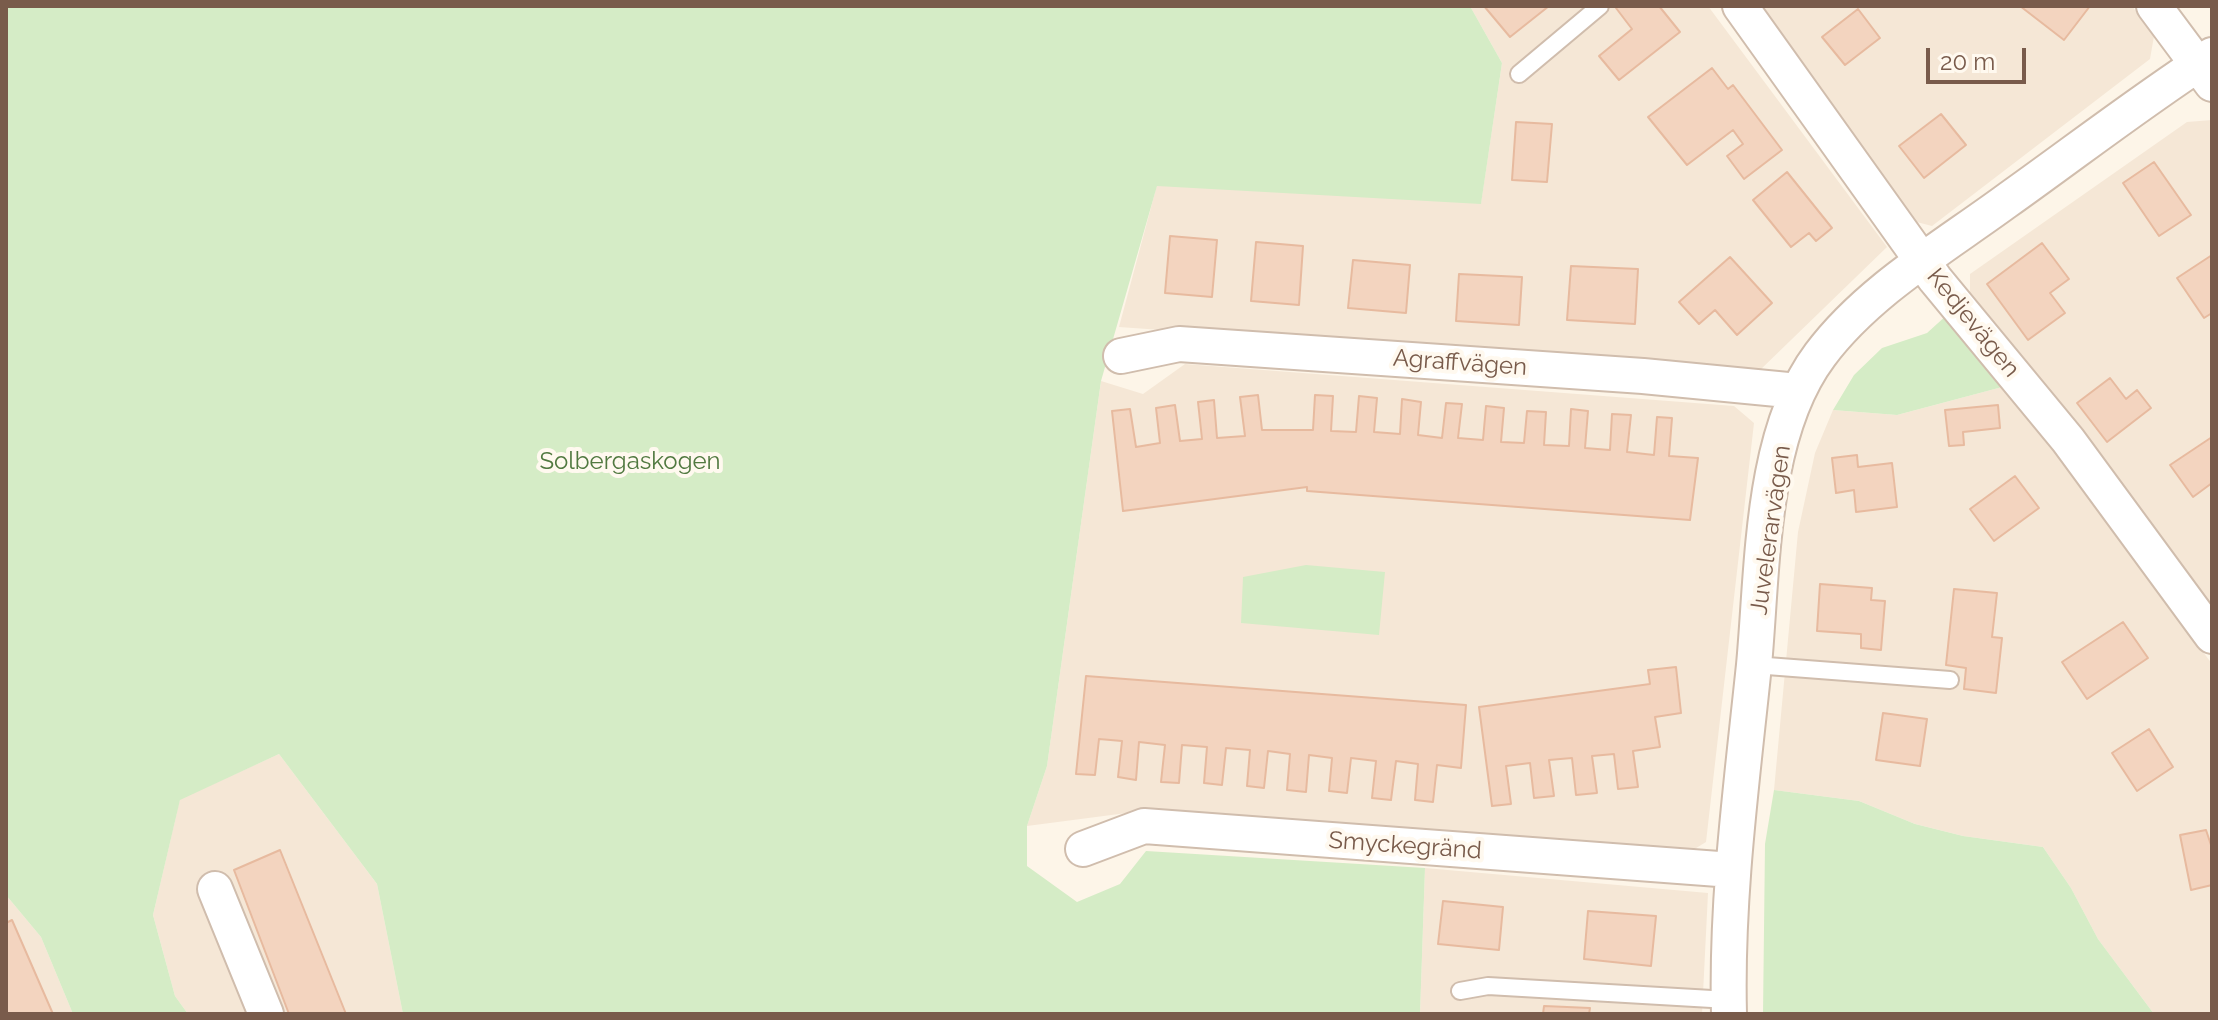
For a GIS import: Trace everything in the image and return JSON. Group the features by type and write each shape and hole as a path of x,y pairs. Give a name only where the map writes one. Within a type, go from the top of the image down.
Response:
{"street":[{"name":"Kedjevägen","path":"1740,6 1924,261 2068,440 2212,636"},
{"path":"2154,6 2207,68"},
{"name":"Juvelerarvägen","path":"1729,1007 1732,870 1769,507 1781,444 1798,391 1819,356 1851,319 1924,261 2207,68"},
{"name":"Agraffvägen","path":"1121,356 1179,344 1612,373 1798,391"},
{"name":"Smyckegränd","path":"1083,849 1144,826 1732,870"},
{"path":"215,889 266,1014"}],"lane":[{"path":"1519,74 1600,6"},
{"path":"1754,665 1950,680"},
{"path":"1460,991 1488,986 1729,1007"}],"shaded area":[{"path":"1470,6 1708,6 1887,247 1758,372 1119,327 1157,185 1481,203 1502,63"},
{"path":"1753,6 2132,6 2154,36 2150,59 1932,226 1909,220"},
{"path":"2212,120 2212,617 1970,297 1970,274 2187,122"},
{"path":"1185,364 1734,406 1754,423 1706,842 1688,853 1142,811 1027,826 1047,766 1101,381 1143,394"},
{"path":"2006,386 2212,664 2212,1014 2154,1014 2098,939 2071,888 2043,847 1963,836 1915,824 1859,801 1774,790 1798,532 1815,453 1833,410 1897,415"},
{"path":"279,754 377,884 403,1014 188,1014 175,996 153,915 180,799"},
{"path":"1425,868 1708,893 1702,1014 1420,1014"},
{"path":"6,895 41,937 73,1014 6,1014"}],"green space":[{"name":"Solbergaskogen","path":"6,6 1470,6 1502,63 1481,204 1157,186 1101,381 1047,766 1027,826 1027,866 1077,902 1120,884 1146,851 1425,868 1420,1014 403,1014 377,884 279,754 180,800 153,915 175,996 188,1014 73,1014 41,937 6,895"},
{"path":"1948,314 2006,386 1897,415 1833,410 1854,375 1882,348 1927,333"},
{"path":"1306,565 1385,572 1379,635 1241,623 1243,577"},
{"path":"1774,790 1859,801 1915,824 1963,836 2043,847 2071,888 2098,939 2154,1014 1763,1014 1765,844"}],"building":[{"path":"1484,6 1549,6 1510,37"},
{"path":"1659,6 1680,32 1619,80 1599,56 1632,29 1616,8"},
{"path":"2020,6 2090,6 2064,40"},
{"path":"1858,9 1880,38 1845,65 1822,37"},
{"path":"1712,68 1728,89 1733,85 1782,150 1744,179 1727,156 1743,144 1733,130 1687,165 1648,117"},
{"path":"1941,114 1966,145 1924,178 1899,146"},
{"path":"1516,122 1552,124 1547,182 1512,180"},
{"path":"2154,162 2191,215 2159,236 2123,183"},
{"path":"1787,172 1832,228 1816,241 1809,233 1791,247 1753,200"},
{"path":"1170,236 1217,240 1212,297 1165,293"},
{"path":"1256,242 1303,246 1299,305 1251,301"},
{"path":"2042,243 2069,279 2050,293 2065,313 2028,340 1987,284"},
{"path":"2212,255 2212,313 2204,318 2177,278"},
{"path":"1730,257 1772,303 1737,335 1715,310 1699,324 1679,302"},
{"path":"1353,260 1410,265 1406,313 1348,308"},
{"path":"1571,266 1638,269 1635,324 1567,320"},
{"path":"1459,274 1522,277 1519,325 1456,321"},
{"path":"2110,378 2126,399 2137,390 2151,408 2107,442 2077,403"},
{"path":"1258,395 1262,430 1313,430 1315,395 1333,396 1331,431 1356,432 1359,396 1377,398 1374,432 1400,434 1402,399 1421,402 1418,435 1442,438 1446,403 1462,404 1458,438 1483,440 1486,406 1504,408 1501,442 1524,443 1527,411 1546,412 1544,445 1569,446 1571,409 1588,411 1585,448 1610,450 1612,414 1631,415 1627,452 1654,455 1657,417 1672,418 1669,456 1698,458 1690,520 1307,491 1307,487 1123,511 1112,411 1130,409 1136,447 1160,443 1156,408 1175,405 1180,441 1202,439 1198,402 1214,400 1217,438 1245,436 1240,397"},
{"path":"1998,405 2000,428 1963,432 1964,445 1949,446 1945,410"},
{"path":"2212,437 2212,483 2193,497 2170,465"},
{"path":"1857,455 1858,467 1892,463 1897,507 1856,512 1854,490 1836,493 1832,458"},
{"path":"2015,476 2039,508 1994,541 1970,509"},
{"path":"1820,584 1872,588 1871,600 1885,601 1881,650 1861,648 1861,634 1817,631"},
{"path":"1954,589 1997,593 1992,637 2002,638 1996,693 1964,689 1966,668 1946,665"},
{"path":"2123,622 2148,658 2087,699 2062,662"},
{"path":"1676,667 1681,713 1655,717 1660,747 1633,751 1638,787 1618,789 1614,754 1592,756 1597,793 1576,795 1572,758 1549,760 1554,796 1534,798 1530,763 1506,766 1511,804 1492,806 1479,707 1650,684 1648,670"},
{"path":"1086,676 1466,705 1461,768 1437,765 1433,802 1415,800 1418,764 1396,761 1391,800 1372,798 1376,761 1351,758 1347,793 1329,791 1332,758 1309,755 1306,792 1287,790 1290,754 1268,751 1264,788 1247,786 1250,750 1226,748 1222,785 1204,783 1207,747 1182,745 1179,783 1161,782 1165,745 1139,742 1136,780 1118,777 1122,741 1099,739 1095,775 1076,774"},
{"path":"1883,713 1927,719 1920,766 1876,760"},
{"path":"2149,729 2173,767 2137,791 2112,753"},
{"path":"2206,830 2212,848 2212,885 2191,890 2180,835"},
{"path":"280,850 346,1014 289,1014 234,870"},
{"path":"1443,901 1503,907 1499,950 1438,944"},
{"path":"1588,911 1656,916 1651,966 1584,959"},
{"path":"12,920 53,1014 6,1014 6,923"},
{"path":"1544,1006 1590,1008 1589,1014 1543,1014"}]}
